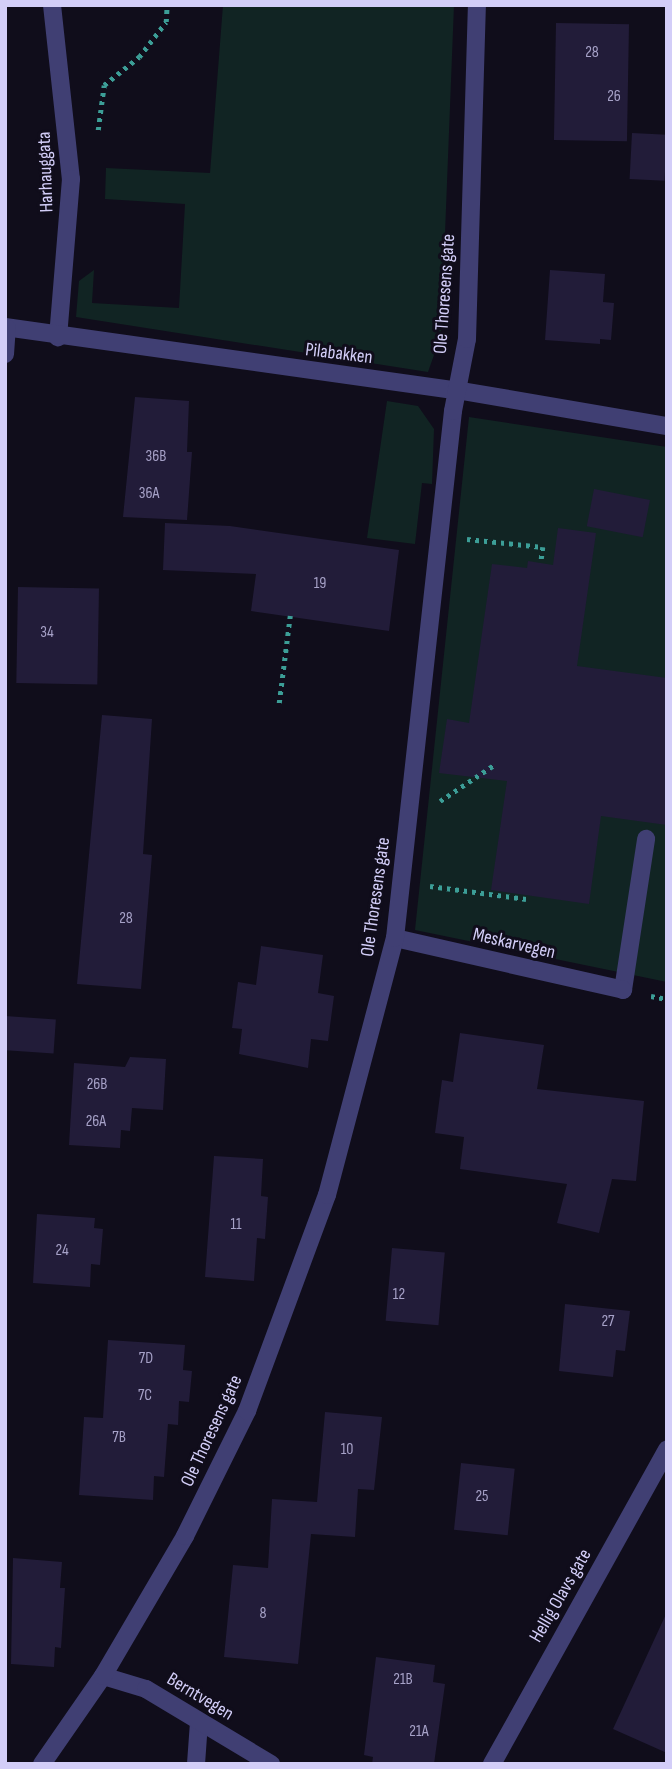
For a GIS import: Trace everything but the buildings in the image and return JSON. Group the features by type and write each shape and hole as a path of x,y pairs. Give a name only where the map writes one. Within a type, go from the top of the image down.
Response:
{"street":[{"name":"Harhauggata","path":"52,5 71,179 58,337"},
{"name":"Ole Thoresens gate","path":"42,1764 103,1676 185,1536 247,1411 327,1195 395,938 456,390 467,339 477,5"},
{"name":"Pilabakken","path":"6,328 456,390 667,426"},
{"path":"5,354 6,328"},
{"name":"Meskarvegen","path":"395,938 623,990 646,839"},
{"name":"Hellig Olavs gate","path":"492,1764 667,1449"},
{"name":"Berntvegen","path":"103,1676 146,1689 271,1764"},
{"path":"196,1764 199,1722"}],"path":[{"path":"97,140 104,85 153,40 166,22 167,5"},
{"path":"439,536 543,547 541,563"},
{"path":"279,703 290,616"},
{"path":"408,823 494,765"},
{"path":"401,882 526,899"}],"green space":[{"path":"223,5 454,5 441,335 428,372 76,317 79,281 94,270 92,303 179,308 185,204 105,199 106,168 210,173"},
{"path":"387,401 418,406 434,429 432,484 422,483 415,544 367,538"},
{"path":"469,417 667,447 667,982 415,930"}]}
